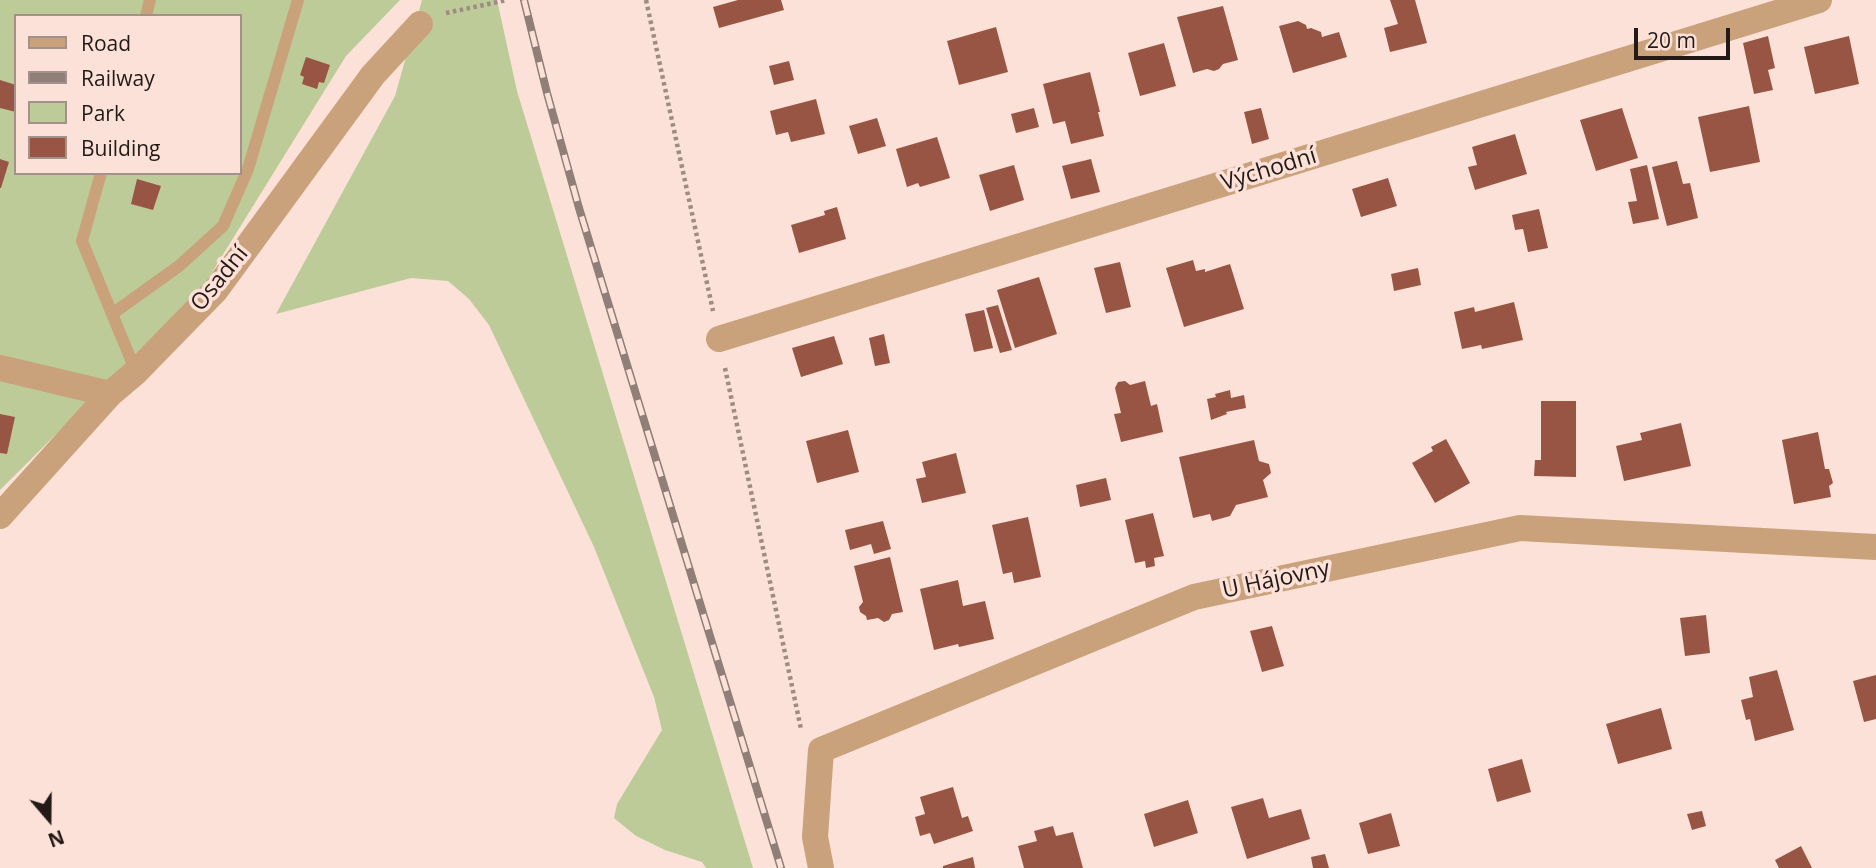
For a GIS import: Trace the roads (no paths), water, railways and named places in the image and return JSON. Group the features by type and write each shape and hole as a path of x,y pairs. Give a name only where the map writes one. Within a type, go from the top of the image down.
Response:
{"street":[{"name":"Východní","path":"719,339 1819,0"},
{"name":"Osadní","path":"0,516 110,394 136,372 215,291 373,75 420,24"},
{"path":"0,368 110,394"},
{"name":"U Hájovny","path":"821,868 815,837 821,750 1194,597 1521,528 1876,547"}],"lane":[{"path":"112,314 179,266 223,226 248,169 298,0"},
{"path":"100,175 82,241 136,372"}],"railway":[{"path":"524,0 579,208 781,868"}]}
